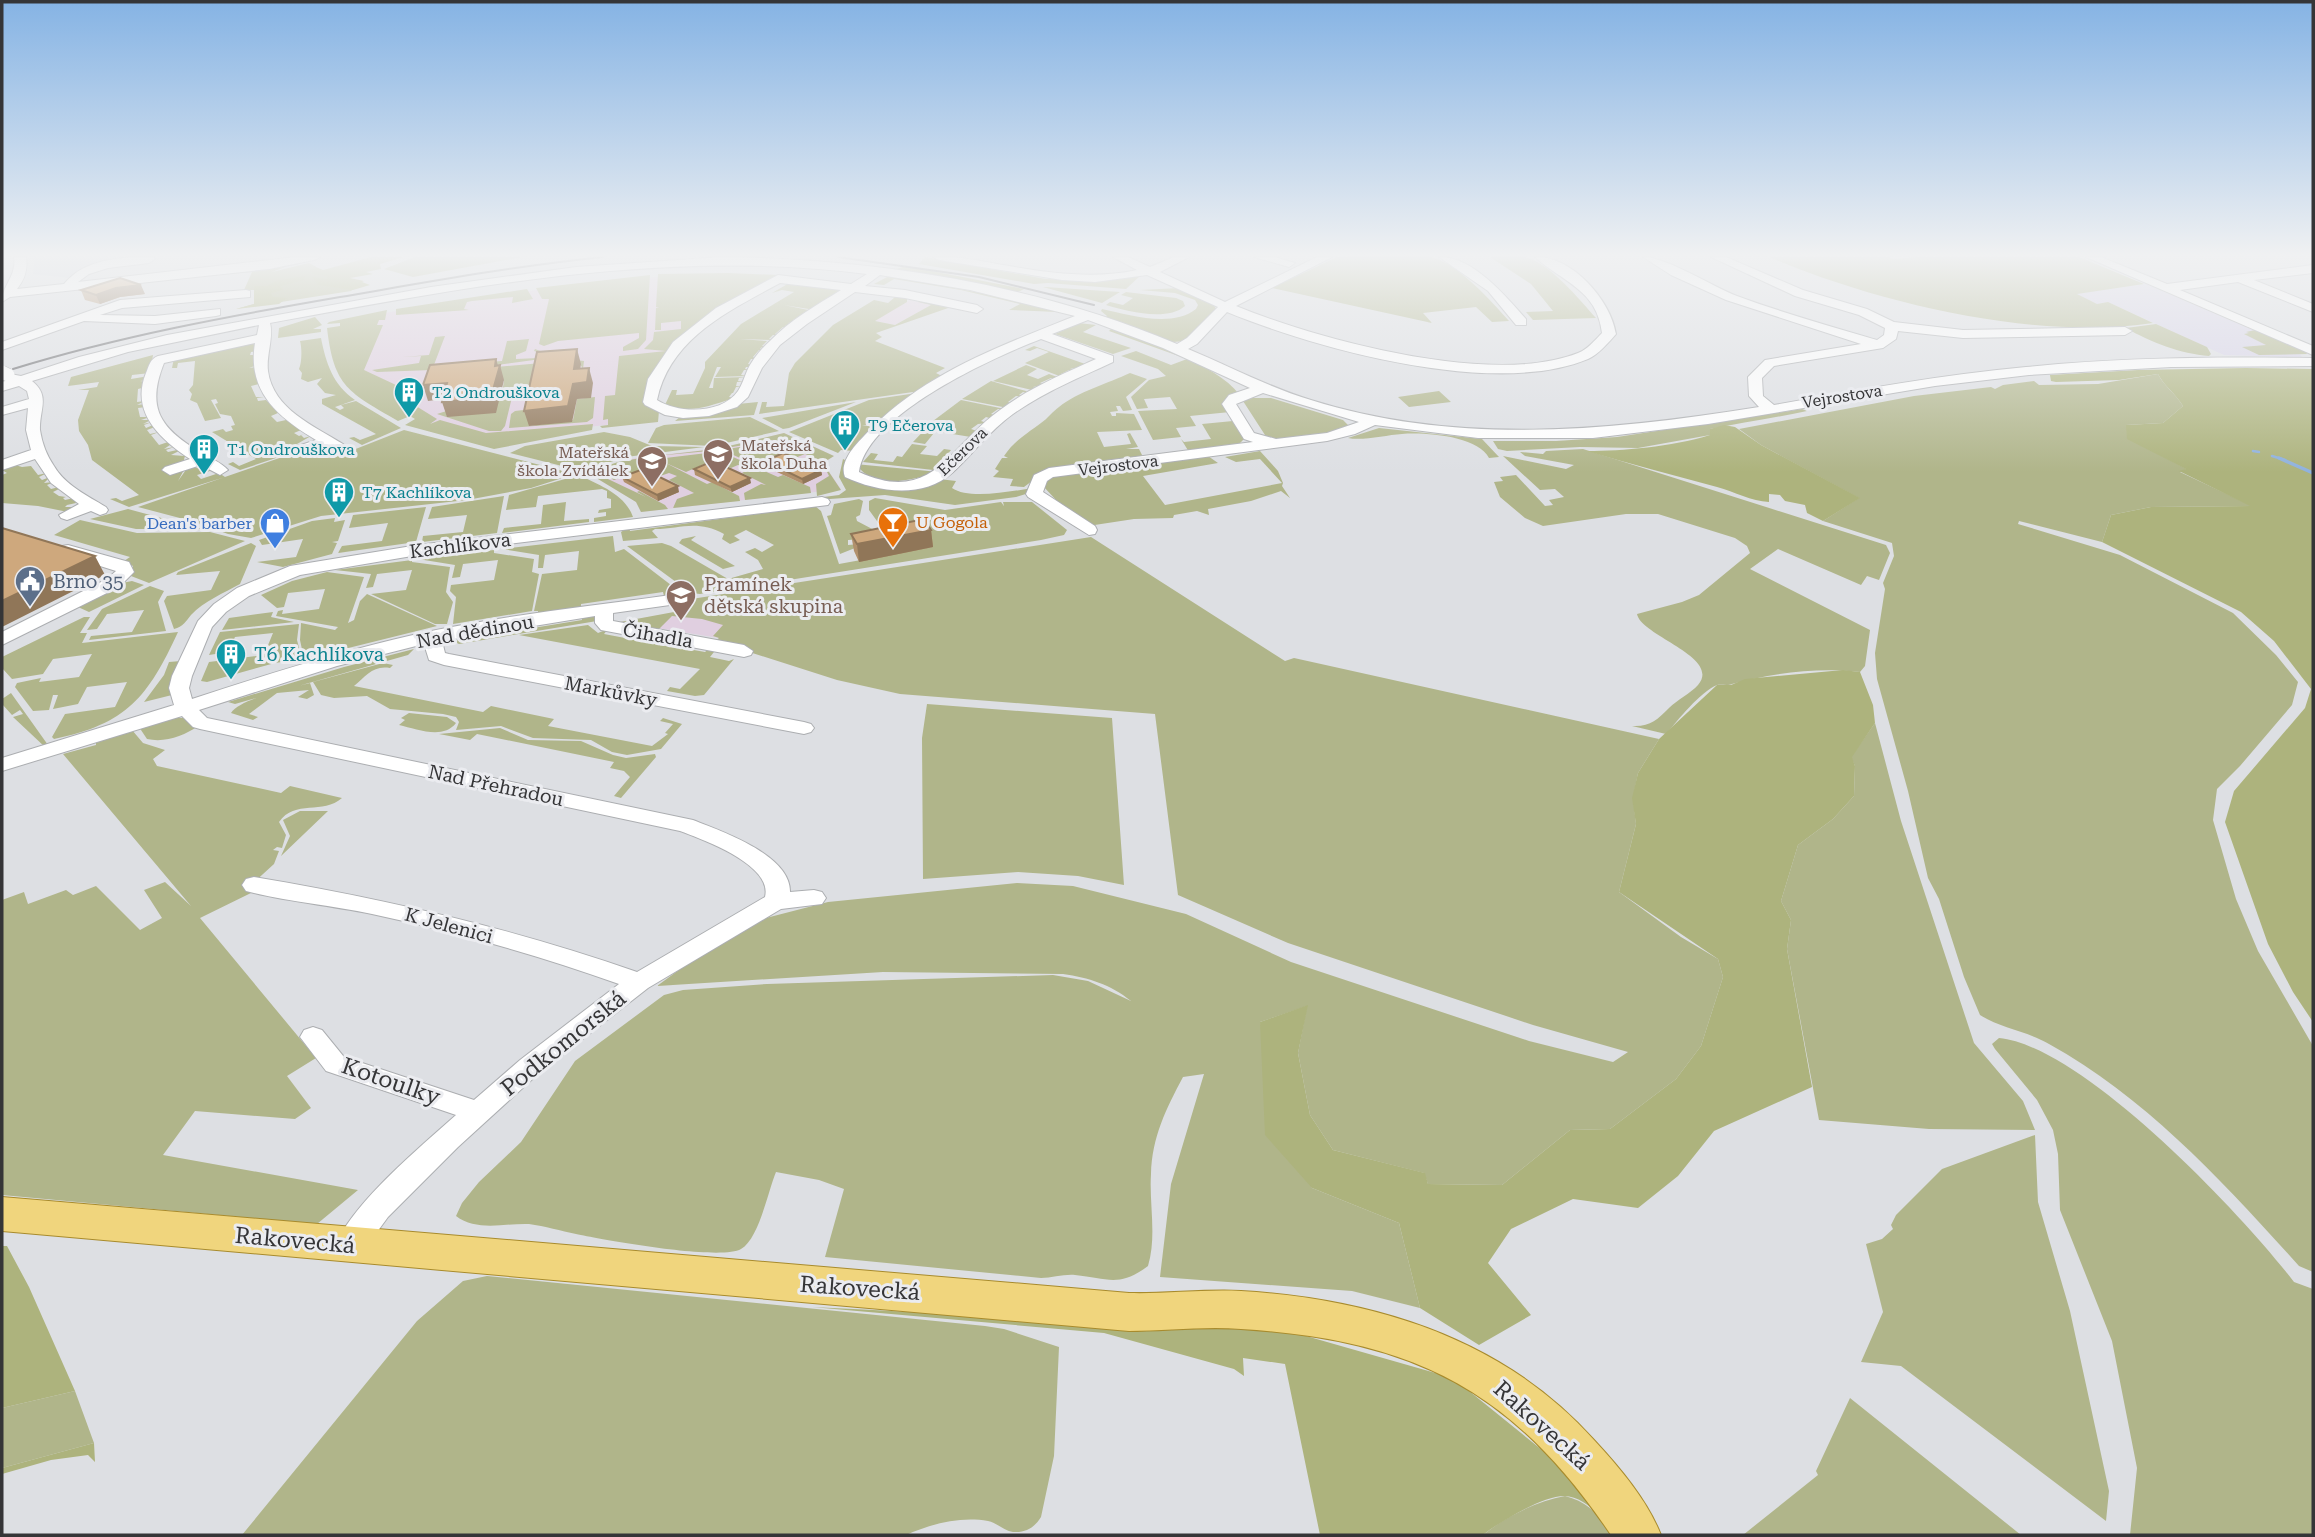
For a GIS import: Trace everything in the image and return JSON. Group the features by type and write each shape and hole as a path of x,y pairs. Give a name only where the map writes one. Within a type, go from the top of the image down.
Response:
{"main road":[{"name":"Rakovecká","path":"2,1214 1129,1312 1239,1310 1352,1323 1435,1348 1475,1368 1508,1390 1550,1425 1588,1464 1638,1535"}],"street":[{"path":"2,346 50,329"},
{"name":"Vejrostova","path":"8,378 126,348 219,329"},
{"path":"264,329 262,338 265,390 283,415 333,444 294,452"},
{"path":"696,329 688,335 661,369 651,390 650,402 662,409 689,413 714,410 734,402 745,391 759,361 793,329"},
{"name":"Ečerova","path":"1042,335 1108,359 1041,389 1011,408 980,432 939,476 917,484 895,485 866,482 851,474 852,460 885,420 942,378 1042,335 1057,329"},
{"name":"Vejrostova","path":"1122,329 1178,349 1263,388 1312,406 1372,421 1461,433 1562,435 1636,429 1956,379 2036,370 2160,363 2313,362"},
{"path":"1178,349 1192,341 1204,329"},
{"path":"1282,329 1359,351 1428,362 1507,369 1548,366 1587,355 1600,346 1609,334 1608,329"},
{"path":"1829,329 1878,345"},
{"path":"1769,408 1757,400 1755,377 1770,362 1878,345 1891,336 1891,329"},
{"path":"1909,329 1963,334 2125,331"},
{"path":"2264,329 2313,351"},
{"path":"2281,336 2302,333"},
{"path":"220,470 172,440 150,412 148,387 158,360 262,338"},
{"path":"8,378 36,390 38,401 33,427 39,452 47,469 66,487 96,507 67,515"},
{"name":"Vejrostova","path":"1263,388 1234,398 1228,404 1249,436 1279,444"},
{"path":"2,411 38,401"},
{"name":"Vejrostova","path":"1089,530 1034,494 1040,478 1049,473 1339,435 1372,421"},
{"path":"2,465 39,452"},
{"path":"170,470 203,460"},
{"name":"Kachlíkova","path":"185,708 179,688 204,625 234,598 279,576 315,565 418,550 822,502"},
{"path":"2,639 113,583 125,572 123,566 55,546"},
{"name":"Nad dědinou","path":"2,765 68,747 326,663 432,638 671,600"},
{"name":"Čihadla","path":"604,610 604,623 608,626 728,652"},
{"name":"Markůvky","path":"432,638 436,656 444,659 804,727"},
{"name":"Nad Přehradou","path":"185,708 201,723 685,825 723,839 752,856 778,881 780,890 776,901"},
{"name":"K Jelenici","path":"254,885 370,905 453,924 569,957 639,982"},
{"name":"Podkomorská","path":"350,1245 378,1208 478,1112 529,1067 639,982 776,901 814,898"},
{"name":"Kotoulky","path":"313,1037 335,1064 478,1112"}],"shaded area":[{"path":"367,329 690,329 666,351 649,378 640,397 642,421 479,439 428,423 353,381"},
{"path":"2166,329 2250,329 2295,348 2302,357 2224,355"},
{"name":"Mateřská škola Duha","path":"784,433 834,456 823,463 841,489 641,512 636,502 588,473 635,458 727,447"},
{"name":"Pramínek dětská skupina","path":"706,607 744,620 719,638 620,622"}],"green space":[{"path":"279,329 321,329 321,332 278,338"},
{"path":"327,329 381,329 364,370 396,385 416,406 437,419 430,424 440,420 486,433 593,424 592,430 494,449 405,425 415,419 410,416 398,421 367,403 347,386 334,364"},
{"path":"542,329 647,329 646,340 638,349 623,351 623,347 639,338 639,333 558,341 544,346 539,344"},
{"path":"689,329 669,352 666,352 645,389 659,411 658,422 602,428 600,426 608,425 608,419 603,420 605,396 615,395 619,356 666,351 644,349 653,340 654,332"},
{"path":"737,329 781,329 775,334 779,336 773,335 769,339 774,340 739,339 767,341 762,346 768,347 760,349 766,350 759,350 753,357 757,359 751,359 748,364 754,365 753,367 745,369 751,370 744,370 741,375 747,376 715,377 721,367 717,367 709,388 713,388 714,378 746,377 739,378 738,381 745,381 737,382 736,386 742,387 736,387 729,397 735,398 701,408 664,407 672,390 677,390 676,395 693,394 705,368 705,362"},
{"path":"829,329 888,329 876,333 882,337 875,341 945,368 936,373 942,376 920,391 759,414 762,402 767,402 766,407 784,406 789,373 795,363"},
{"path":"1067,329 1089,329 1083,332 1131,348 1113,354 1055,334"},
{"path":"1111,329 1180,355 1214,373 1239,394 1230,412 1190,416 1196,426 1176,428 1181,437 1153,440 1138,411 1177,409 1170,397 1144,399 1148,408 1137,409 1131,397 1149,380 1166,376 1158,369 1121,356 1136,351 1171,365 1187,359 1109,331"},
{"path":"1135,329 1197,329 1185,341 1173,342"},
{"path":"2128,329 2166,329 2207,347 2211,354 2198,355 2155,342"},
{"path":"2255,330 2307,354 2259,355 2242,347 2266,345 2244,334"},
{"path":"445,336 432,370 372,370 419,363 421,356 402,357 429,355 435,337"},
{"path":"321,338 332,373 341,388 355,400 335,407 340,410 344,408 341,405 356,401 401,428 362,445 349,438 360,440 376,434 322,404 322,399 336,395 325,393 317,384 322,378 308,382 301,379 300,341"},
{"path":"529,339 526,351 516,355 516,359 538,358 540,353 534,351 535,349 556,357 489,366 489,362 502,361 507,341"},
{"path":"257,344 258,351 251,352 250,355 257,355 257,365 249,368 256,367 259,384 251,386 256,397 264,397 257,398 258,401 266,400 278,413 271,416 277,422 286,420 301,430 294,433 304,438 311,436 297,444 303,446 283,452 285,455 240,470 228,464 233,462 239,466 256,459 212,432 233,430 231,426 235,425 231,416 220,414 215,404 218,403 216,399 211,400 221,418 205,421 197,403 190,400 192,394 189,390 193,385 195,361 178,363 177,368 172,368 174,358"},
{"path":"1034,346 1088,365 1070,369 1075,371 1069,370 1061,374 1062,377 1025,363 1049,352 1037,348 1025,350"},
{"path":"153,355 150,373 132,375 131,379 149,376 148,380 140,381 147,382 146,387 138,389 137,402 145,401 137,405 145,404 146,407 138,408 140,417 150,417 141,420 151,420 143,424 152,422 144,425 146,428 153,425 155,427 147,430 150,434 159,432 151,435 159,445 168,442 170,445 164,449 174,447 166,450 168,452 179,451 171,455 185,456 185,468 178,481 188,467 213,470 197,475 201,479 219,473 225,477 129,507 110,499 122,501 139,495 92,460 88,445 79,431 78,420 89,390 78,390 97,387 99,382 68,386 71,377"},
{"path":"584,361 583,369 580,364 569,365 536,388 502,392 504,381 439,372"},
{"path":"1026,365 1037,369 1027,375 1038,379 1049,374 1060,378 1051,378 1040,383 1045,385 1033,387 1038,389 1032,390 993,381"},
{"path":"2246,368 2313,369 2313,1022 2293,992 2268,944 2225,822 2234,791 2305,708 2311,689 2274,641 2241,612 2102,542 2111,515 2151,507 2250,506 2179,471 2186,469 2127,439 2126,425 2163,423 2183,406 2158,374 2119,380 2056,382 2051,381 2050,375"},
{"path":"1130,373 1147,379 1126,397 1132,410 1123,411 1120,406 1116,406 1118,411 1110,412 1112,416 1116,416 1116,413 1134,414 1142,430 1097,432 1104,447 1131,444 1127,434 1130,433 1138,447 1126,449 1139,449 1143,457 1073,464 1024,487 1010,486 1013,479 993,477 999,471 995,469 1002,458 1008,458 1004,456 1012,446 1066,402"},
{"path":"2158,374 2183,406 2163,423 2126,425 2160,455 2187,469 2180,472 2252,506 2151,507 2111,515 2102,542 2019,521 2018,524 2120,555 2233,613 2276,655 2298,682 2292,705 2217,789 2213,820 2236,899 2258,951 2313,1046 2313,1272 2299,1266 2183,1144 2119,1090 2049,1044 1980,1015 1964,977 1939,899 1928,878 1908,791 1877,679 1875,653 1885,589 1883,583 1894,556 1892,543 1823,521 1859,498 1761,445 1739,429 1914,396 1991,387 1995,389 2003,385 2034,381 2039,385 2098,384"},
{"path":"991,381 1029,394 1023,392 1019,395 1024,397 1016,396 1008,402 1013,404 1008,408 962,399"},
{"path":"1439,391 1451,402 1409,407 1398,397"},
{"path":"513,393 505,426 501,431 489,431 437,414 500,394"},
{"path":"917,393 877,425 862,425 874,427 854,451 841,450 838,453 789,432 869,400"},
{"path":"595,397 593,418 587,422 509,428 511,414 515,411 532,409 529,426 573,420 577,399"},
{"path":"1271,398 1343,420 1349,426 1328,434 1305,438 1261,436 1265,435 1243,401"},
{"path":"961,400 1005,409 998,409 991,414 995,415 993,419 986,417 981,421 987,423 978,424 971,429 977,431 971,437 940,432 946,424 942,423 935,432 928,431 934,433 925,444 913,442 933,421"},
{"path":"758,402 754,415 675,421 680,417"},
{"path":"856,402 789,428 783,429 762,418"},
{"path":"1802,409 1807,411 1710,429 1710,435 1638,448 1580,447 1507,451 1498,449 1493,441 1617,437"},
{"path":"750,417 779,431 713,446 648,443 656,428 664,425"},
{"path":"1233,421 1244,439 1239,444 1189,452 1181,439 1184,442 1211,439 1202,424"},
{"path":"1724,425 1735,427 1761,445 1860,498 1823,521 1807,513 1805,505 1785,501 1780,495 1769,494 1769,502 1756,500 1587,451 1679,443 1710,435 1710,429"},
{"path":"1379,428 1482,439 1499,457 1489,458 1483,451 1463,440 1437,435 1348,438"},
{"path":"404,430 575,474 531,488 467,500 321,516 251,538 228,534 138,507 294,453 348,452"},
{"path":"604,432 630,437 652,446 704,447 626,457 582,471 510,453 525,446"},
{"path":"784,433 834,456 823,463 841,490 817,496 816,484 829,476 827,472 801,461 810,456 805,454 795,458 784,454 793,448 783,453 779,451 792,448 775,440 720,449"},
{"path":"774,441 778,443 768,448 781,454 756,465 722,450"},
{"path":"912,444 927,446 920,454 937,456 944,449 951,450 946,456 953,458 950,461 942,460 938,467 942,471 863,462 871,453 878,454 874,460 893,462 897,456 902,457"},
{"path":"715,449 778,477 783,475 810,487 811,493 745,500 744,493 761,484 766,485 742,473 749,469 738,465 731,468 715,461 722,458 709,451 655,456"},
{"path":"1583,449 1886,545 1890,553 1879,580 1867,576 1861,585 1778,549 1750,569 1870,630 1865,666 1860,672 1795,672 1730,685 1717,685 1697,700 1666,734 1632,726 1648,724 1657,719 1695,688 1702,675 1699,665 1690,656 1652,630 1637,614 1699,595 1750,553 1747,546 1735,538 1658,514 1626,514 1543,526 1525,518 1500,497 1494,482 1503,481 1500,477 1516,475 1545,506 1553,505 1549,500 1564,497 1555,489 1540,490 1503,456 1566,469 1574,465 1525,456 1520,452 1543,454 1546,451"},
{"path":"1260,451 1278,471 1283,483 1282,486 1290,498 1281,491 1251,501 1208,509 1209,515 1197,511 1174,515 1173,518 1134,519 1088,526 1043,486 1052,477 1208,456 1218,463 1143,476 1165,505 1282,483 1260,459 1236,462 1225,457"},
{"path":"707,453 718,458 686,472 657,459"},
{"path":"652,456 707,484 712,482 739,496 740,501 673,508 677,499 694,493 669,480 677,476 669,473 660,476 655,474 663,470 642,459 651,466 614,480 599,472 617,465 595,470 618,462"},
{"path":"843,459 847,461 845,469 882,487 939,479 956,481 952,488 969,493 991,494 1033,488 1029,493 1016,497 955,505 885,495 816,500 839,495 846,490 839,477"},
{"path":"8,463 22,467 31,466 38,475 47,473 39,477 42,480 50,477 44,483 54,482 47,485 51,489 61,488 53,492 66,497 63,498 65,500 74,498 76,503 65,507 74,507 68,512 2,503 2,475 7,473 2,470 2,466"},
{"path":"855,464 939,472 909,480 887,481 857,470"},
{"path":"591,471 646,497 637,492 639,491 668,509 641,512 636,502 588,473"},
{"path":"579,475 618,496 633,517 594,522 594,518 606,516 606,512 598,513 599,510 611,508 611,499 607,498 607,491 602,489 538,496 536,507 506,510 509,495"},
{"path":"504,496 497,533 422,542 423,536 463,532 467,515 428,519 432,507"},
{"path":"875,498 945,510 1001,502 1004,506 1003,502 1032,502 1067,530 1064,535 1041,540 700,594 691,593 627,546 662,543 728,579 763,569 758,560 745,552 755,548 762,552 774,545 746,530 734,536 740,540 730,544 722,539 724,534 697,526 655,529 652,531 658,538 623,541 621,532 629,527 630,531 815,506 821,511 839,564 932,547 893,543 869,510 869,501"},
{"path":"859,499 863,501 860,515 856,517 857,521 876,531 862,539 848,540 848,545 860,546 840,554 827,516 831,515 834,504"},
{"path":"566,502 564,521 589,519 589,522 502,533 504,528 541,524 543,505"},
{"path":"426,507 416,542 338,553 342,546 382,541 388,523 349,528 353,515"},
{"path":"128,509 202,529 136,529 90,519"},
{"path":"335,518 334,522 345,520 338,541 332,542 337,543 332,554 283,567 257,562 296,557 303,539 262,545 259,540 312,521"},
{"path":"80,520 137,533 210,532 245,541 149,583 131,576 133,566 124,561 130,557 54,535"},
{"path":"613,536 615,552 624,549 684,595 676,598 672,595 664,596 663,592 581,604 581,609 538,615 538,611 534,611 542,574 577,570 579,551 545,555 543,568 538,568 539,555 502,549"},
{"path":"696,536 691,540 735,566 723,569 679,543 682,539"},
{"path":"1091,537 1285,661 1294,658 1659,739 1638,773 1633,798 1636,824 1619,892 1681,937 1718,959 1723,977 1701,1046 1676,1079 1610,1129 1570,1130 1502,1185 1428,1184 1424,1173 1333,1150 1310,1115 1298,1053 1307,1006 1260,1022 1312,1188 1399,1223 1420,1308 1352,1291 1160,1277 1171,1184 1204,1074 1183,1077 1166,1112 1157,1135 1152,1161 1151,1255 1148,1266 1121,1279 1071,1275 1041,1278 825,1257 844,1189 819,1180 776,1172 753,1235 741,1249 729,1252 710,1253 662,1248 529,1224 473,1224 456,1216 462,1203 479,1182 521,1142 575,1061 664,995 683,990 767,984 1053,975 1088,981 1131,1001 1099,983 1063,974 883,972 657,986 724,937 766,918 828,902 1017,883 1073,886 1186,914 1291,962 1529,1041 1613,1062 1628,1052 1533,1025 1288,943 1178,895 1155,714 900,694 837,680 715,641 719,638 713,636 723,625 702,619 672,616 659,629 620,622 674,612 672,602"},
{"path":"251,543 256,546 240,584 202,606 174,629 164,601 167,596 211,590 220,571 176,575 178,572"},
{"path":"494,550 494,553 534,559 532,572 539,574 532,611 453,624 456,597 450,591 451,585 494,580 498,560 463,564 460,577 452,578 455,565 418,559"},
{"path":"412,560 450,567 446,592 453,602 447,624 435,624 371,594 406,590 412,570 377,574 373,587 366,588 371,574 335,570"},
{"path":"327,572 364,577 348,623 354,620 360,601 367,594 437,626 304,659 300,640 301,623 335,630 338,627 276,616 278,611 283,610 282,614 319,609 325,589 288,593 284,607 277,608 261,595 292,581"},
{"path":"132,581 144,585 89,612 78,607 122,583"},
{"path":"150,586 164,591 158,602 166,631 89,640 91,636 132,632 144,610 107,614 97,629 87,630 102,609"},
{"path":"273,612 271,617 294,622 222,630 229,618"},
{"path":"582,615 596,616 597,621 459,644 453,641 582,620"},
{"path":"84,617 90,617 80,633 87,633 82,643 178,632 156,674 132,704 100,725 54,739 52,737 65,714 115,707 127,682 87,687 78,704 53,709 58,695 53,695 49,710 33,711 15,687 17,683 41,678 39,682 79,677 92,654 53,659 43,674 12,679 2,668 2,657"},
{"path":"299,624 297,640 302,659 275,663 207,682 201,681 209,662 264,655 273,633 235,637 228,652 209,655 220,632"},
{"path":"588,625 598,633 608,629 604,634 641,641 649,637 645,641 684,649 692,645 688,649 705,652 710,648 714,652 710,657 729,661 734,659 704,695 695,696 667,691 670,687 680,689 700,669 519,635"},
{"path":"414,649 408,655 235,704 228,702 344,667"},
{"path":"181,661 172,695 144,702 164,675 169,662"},
{"path":"383,663 393,665 390,668 374,670 354,686 483,712 491,706 554,719 548,726 652,746 668,734 665,733 673,724 660,721 663,718 682,724 661,749 627,755 612,752 591,740 533,738 501,726 456,730 459,722 456,717 390,709 367,696 334,698 321,695 313,682"},
{"path":"1843,670 1860,672 1873,705 1875,723 1852,757 1855,766 1854,796 1833,819 1798,845 1781,901 1791,920 1787,949 1812,1087 1714,1131 1678,1176 1638,1208 1573,1199 1511,1229 1488,1263 1531,1315 1479,1345 1420,1308 1399,1223 1312,1188 1265,1135 1260,1022 1308,1005 1298,1053 1310,1115 1333,1150 1425,1173 1428,1184 1502,1185 1570,1130 1610,1129 1676,1079 1701,1046 1723,977 1718,959 1619,892 1636,824 1632,798 1638,773 1659,739 1717,685 1731,685 1745,679"},
{"path":"310,683 314,695 307,699 298,697 309,690 277,693 249,714 258,717 253,720 231,713 256,698"},
{"path":"11,693 48,745 46,748 13,717 23,714 20,710 12,715 2,704 2,699"},
{"path":"927,704 1112,718 1124,885 1078,876 1018,872 923,879 922,738"},
{"path":"409,713 447,717 456,723 451,728 437,732 399,725 405,720 401,718"},
{"path":"183,718 198,726 180,736 161,740 147,739 139,727"},
{"path":"1875,723 1901,821 1974,1043 2023,1101 2035,1130 1929,1129 1819,1120 1787,949 1791,920 1781,901 1798,845 1833,819 1854,796 1855,766 1851,757"},
{"path":"500,728 528,740 581,741 626,758 655,754 656,757 621,798 614,796 630,777 624,771 610,768 614,762 477,734 470,740 439,734"},
{"path":"132,730 143,743 165,750 153,759 157,766 281,793 290,786 342,798 326,806 301,809 286,815 279,822 286,835 282,848 273,850 279,851 274,864 251,885 253,892 200,918 316,1058 287,1076 311,1108 295,1119 195,1111 163,1155 358,1190 317,1224 2,1195 2,900 24,892 28,904 66,890 73,895 96,886 140,930 162,918 144,890 165,882 191,906 63,754 96,745"},
{"path":"300,811 328,811 281,856 290,836 283,820"},
{"path":"1999,1038 2034,1048 2073,1070 2116,1101 2200,1177 2294,1282 2313,1289 2313,1535 2130,1535 2137,1468 2112,1341 2060,1210 2058,1154 2053,1130 2037,1100 1992,1044"},
{"path":"2035,1135 2038,1202 2070,1311 2109,1491 2106,1521 1901,1366 1861,1362 1883,1312 1866,1244 1882,1239 1893,1229 1891,1225 1896,1215 1942,1169"},
{"path":"2,1246 7,1246 29,1287 75,1391 2,1408"},
{"path":"487,1276 985,1326 1004,1329 1059,1347 1054,1456 1041,1517 1033,1526 1022,1531 1013,1532 988,1521 956,1520 925,1527 906,1535 242,1535 417,1321 463,1281"},
{"path":"812,1307 1285,1331 1306,1336 1453,1378 1568,1471 1599,1514 1579,1500 1564,1496 1533,1505 1483,1535 1320,1535 1285,1364 1243,1358 1244,1376 1234,1369 1104,1333"},
{"path":"75,1391 94,1443 2,1468 2,1408"},
{"path":"1850,1398 2021,1535 1743,1535 1818,1475 1816,1471"},
{"path":"94,1443 95,1462 88,1455 51,1460 2,1474 2,1468"},
{"path":"1565,1496 1581,1502 1593,1511 1613,1535 1483,1535 1522,1511"}],"building":[{"path":"577,349 574,369 589,368 587,382 573,384 568,406 524,411 537,352"},
{"path":"496,359 495,366 500,365 491,397 442,402 447,383 423,385 430,365"},
{"path":"783,453 821,470 802,479 765,461"},
{"path":"713,461 750,478 730,487 694,469"},
{"path":"643,469 678,486 657,495 622,477"},
{"path":"924,519 931,530 857,544 851,534"},
{"path":"2,528 95,556 2,601"}],"waterway":[{"path":"2253,451 2259,452"},
{"path":"2272,456 2280,459"},
{"path":"2280,459 2285,460"},
{"path":"2280,459 2313,473"}],"tram line":[{"path":"13,369 94,346 172,329"}],"place":[{"name":"T2 Ondrouškova","path":"409,419"},
{"name":"T9 Ečerova","path":"845,452"},
{"name":"T1 Ondrouškova","path":"204,476"},
{"name":"Mateřská škola Duha","path":"718,481"},
{"name":"Mateřská škola Zvídálek","path":"652,488"},
{"name":"T7 Kachlíkova","path":"339,519"},
{"name":"U Gogola","path":"893,549"},
{"name":"Dean's barber","path":"275,550"},
{"name":"Brno 35","path":"30,608"},
{"name":"Pramínek dětská skupina","path":"681,622"},
{"name":"T6 Kachlíkova","path":"231,681"}]}
